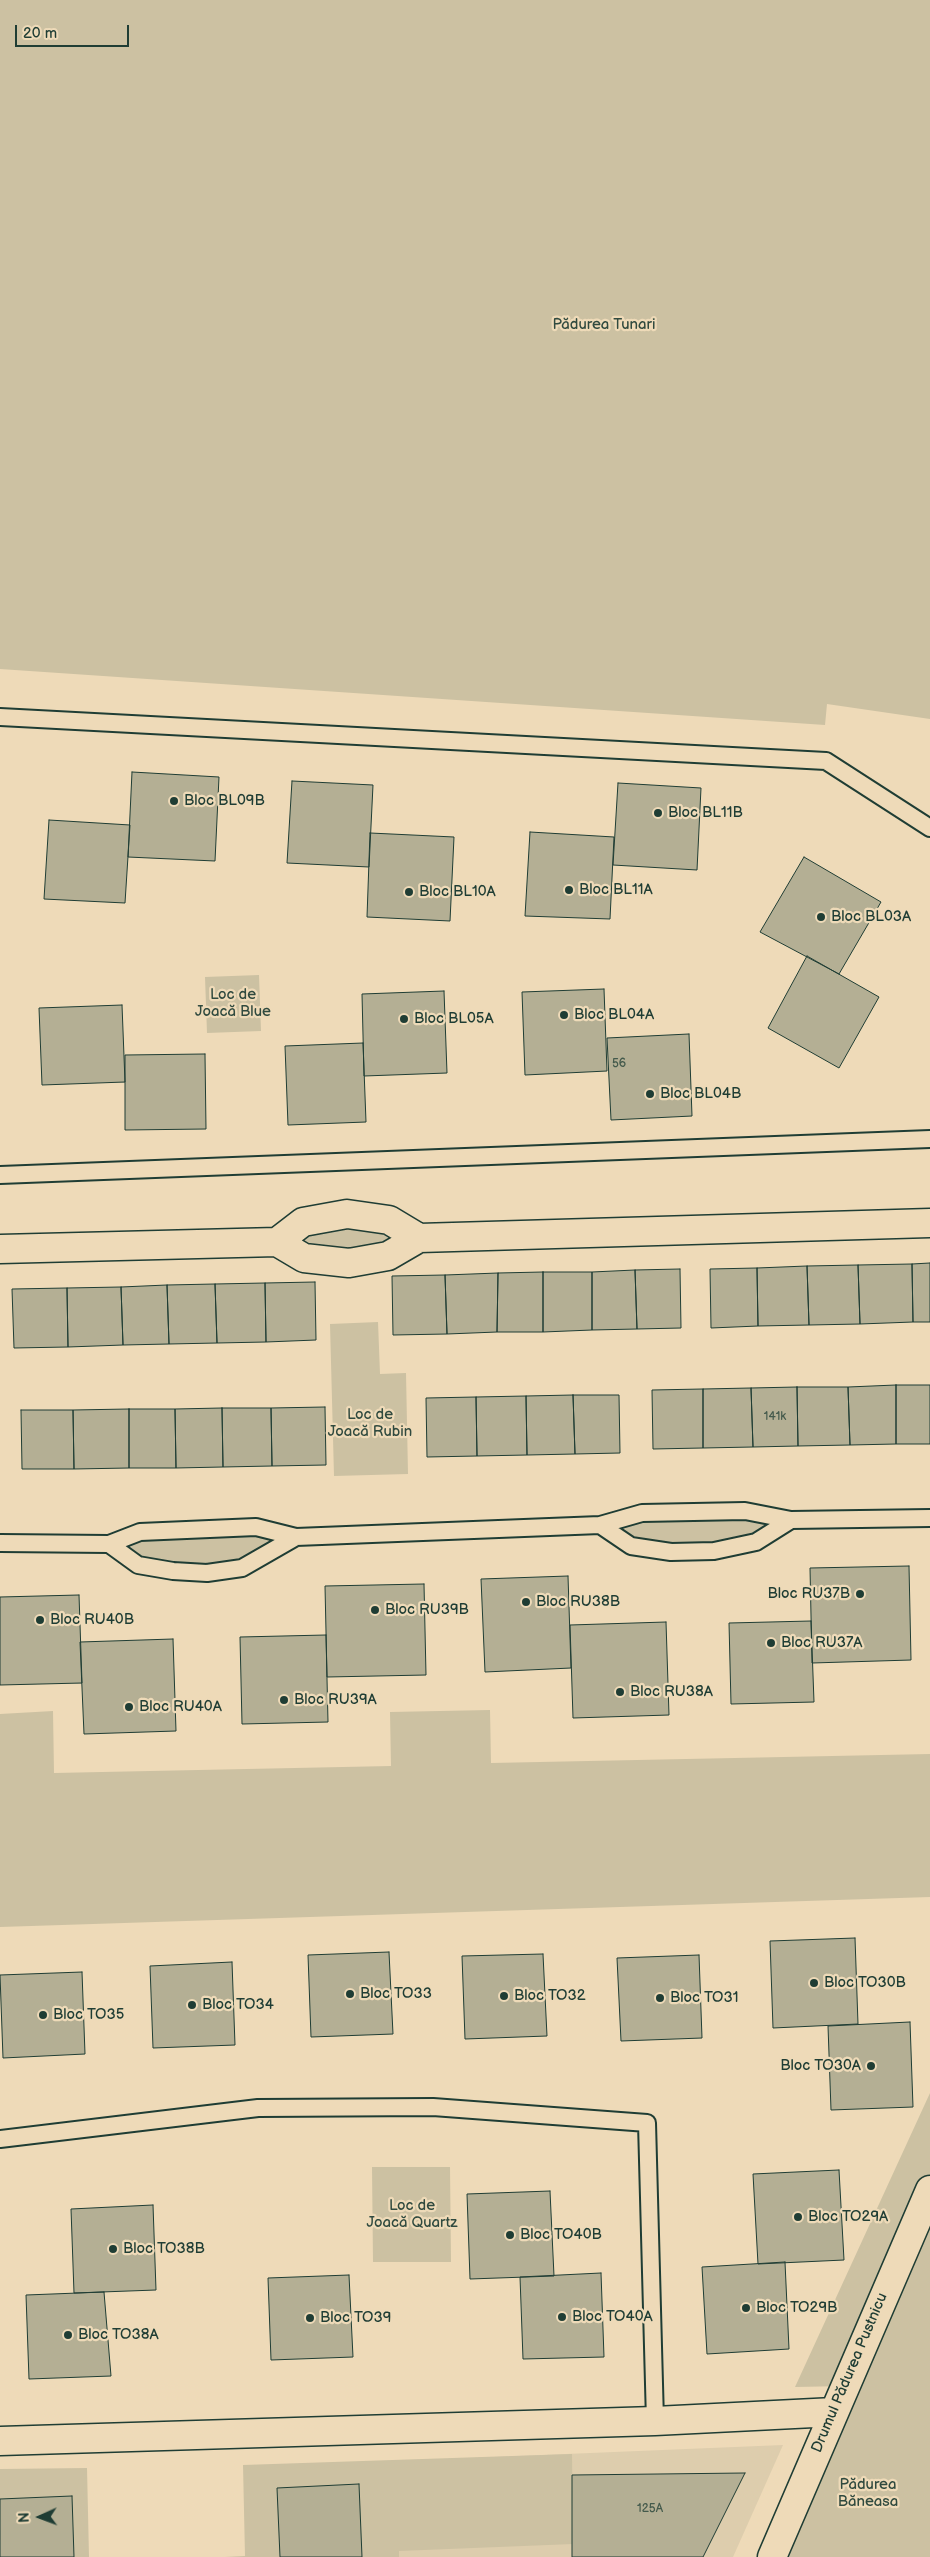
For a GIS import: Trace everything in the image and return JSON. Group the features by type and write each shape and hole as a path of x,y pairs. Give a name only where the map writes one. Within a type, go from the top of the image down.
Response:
{"street":[{"path":"277,1242 303,1222 347,1214 388,1220 419,1238"},
{"path":"0,1250 277,1242 304,1258 349,1263 388,1256 419,1238 930,1223"},
{"name":"Drumul Pădurea Pustnicu","path":"772,2557 930,2190"},
{"path":"0,2441 655,2421 834,2412"}],"lane":[{"path":"0,718 826,761 930,828"},
{"path":"0,1175 930,1139"},
{"path":"0,1543 109,1544 140,1532 256,1527 296,1537 600,1525 642,1513 746,1511 791,1520 930,1518"},
{"path":"600,1525 631,1546 671,1552 714,1551 756,1542 791,1520"},
{"path":"109,1544 138,1565 173,1571 207,1573 242,1568 296,1537"},
{"path":"0,2139 258,2108 433,2107 647,2123 655,2421"}],"shaded area":[{"path":"783,2445 733,2557 399,2557 397,2461"}],"green space":[{"name":"Pădurea Tunari","path":"0,0 930,0 930,719 827,704 825,725 0,669"},
{"name":"Loc de Joacă Blue","path":"259,975 261,1031 207,1033 205,977"},
{"path":"303,1222 419,1238 388,1256 277,1242"},
{"name":"Loc de Joacă Rubin","path":"378,1322 380,1374 406,1373 408,1474 334,1476 330,1324"},
{"path":"642,1513 791,1520 756,1542 631,1546 600,1525"},
{"path":"256,1527 296,1537 242,1568 173,1571 109,1544 140,1532"},
{"path":"490,1710 491,1763 930,1754 930,1897 0,1927 0,1714 53,1711 54,1773 391,1766 390,1712"},
{"name":"Pădurea Băneasa","path":"930,2093 930,2557 772,2557 845,2386 795,2387"},
{"name":"Loc de Joacă Quartz","path":"372,2167 450,2167 451,2262 373,2262"},
{"path":"572,2454 573,2544 399,2551 399,2557 225,2557 245,2556 243,2465"},
{"path":"87,2468 89,2557 0,2557 0,2469"}],"building":[{"name":"Bloc BL09B","path":"132,772 219,777 215,861 128,857"},
{"path":"292,781 373,785 369,867 287,863"},
{"name":"Bloc BL11B","path":"618,783 701,788 697,870 613,865"},
{"path":"49,820 130,825 125,903 44,899"},
{"name":"Bloc BL11A","path":"530,832 614,837 610,919 525,916"},
{"name":"Bloc BL10A","path":"370,833 454,837 450,921 367,917"},
{"name":"Bloc BL03A","path":"804,857 881,902 839,974 760,932"},
{"path":"807,956 879,997 839,1068 768,1028"},
{"name":"Bloc BL04A","path":"604,989 607,1071 525,1075 522,992"},
{"name":"Bloc BL05A","path":"444,991 447,1073 364,1076 362,994"},
{"path":"122,1005 125,1082 42,1085 39,1008"},
{"name":"Bloc BL04B","path":"689,1034 692,1116 611,1120 607,1038"},
{"path":"363,1043 366,1122 288,1125 285,1046"},
{"path":"205,1054 206,1129 125,1130 125,1055"},
{"path":"930,1263 930,1322 913,1322 912,1264"},
{"path":"912,1264 913,1322 860,1324 858,1265"},
{"path":"858,1265 860,1324 809,1325 807,1266"},
{"path":"807,1266 809,1325 758,1326 757,1268"},
{"path":"757,1268 758,1326 711,1328 710,1269"},
{"path":"680,1269 681,1328 637,1329 635,1270"},
{"path":"635,1270 637,1329 592,1330 592,1272"},
{"path":"543,1272 543,1332 497,1332 498,1273"},
{"path":"543,1272 592,1272 592,1330 543,1332"},
{"path":"498,1273 497,1332 447,1334 445,1275"},
{"path":"445,1275 447,1334 393,1335 392,1276"},
{"path":"315,1282 316,1340 266,1342 265,1283"},
{"path":"265,1283 266,1342 217,1343 215,1284"},
{"path":"215,1284 217,1343 169,1344 167,1285"},
{"path":"167,1285 169,1344 123,1345 121,1287"},
{"path":"121,1287 123,1345 68,1347 67,1288"},
{"path":"67,1288 68,1347 14,1348 12,1289"},
{"path":"896,1385 896,1444 850,1445 848,1387"},
{"path":"896,1385 930,1385 930,1444 896,1444"},
{"path":"797,1387 848,1387 850,1445 798,1446"},
{"path":"797,1387 798,1446 753,1447 751,1388"},
{"path":"751,1388 753,1447 703,1448 703,1389"},
{"path":"703,1389 703,1448 653,1449 652,1390"},
{"path":"573,1395 575,1454 527,1455 526,1396"},
{"path":"573,1395 619,1395 620,1453 575,1454"},
{"path":"526,1396 527,1455 477,1456 476,1397"},
{"path":"476,1397 477,1456 427,1457 426,1398"},
{"path":"325,1407 326,1465 272,1466 271,1408"},
{"path":"222,1408 271,1408 272,1466 223,1467"},
{"path":"222,1408 223,1467 176,1468 175,1409"},
{"path":"129,1409 175,1409 176,1468 129,1468"},
{"path":"129,1409 129,1468 74,1469 73,1410"},
{"path":"21,1410 73,1410 74,1469 22,1469"},
{"name":"Bloc RU37B","path":"909,1566 911,1660 812,1663 810,1568"},
{"name":"Bloc RU38B","path":"568,1576 571,1668 485,1672 481,1579"},
{"name":"Bloc RU39B","path":"424,1584 426,1675 327,1677 325,1586"},
{"name":"Bloc RU40B","path":"79,1595 82,1683 0,1685 0,1597"},
{"name":"Bloc RU37A","path":"811,1621 814,1702 731,1704 729,1623"},
{"name":"Bloc RU38A","path":"666,1622 669,1715 573,1718 570,1625"},
{"name":"Bloc RU39A","path":"326,1635 328,1722 242,1724 240,1637"},
{"name":"Bloc RU40A","path":"173,1639 176,1731 84,1734 80,1642"},
{"name":"Bloc TO30B","path":"855,1938 858,2024 773,2028 770,1941"},
{"name":"Bloc TO33","path":"389,1952 393,2034 311,2037 308,1955"},
{"name":"Bloc TO32","path":"543,1954 547,2036 465,2039 462,1956"},
{"name":"Bloc TO31","path":"699,1955 702,2038 621,2041 617,1958"},
{"name":"Bloc TO34","path":"232,1962 235,2045 153,2048 150,1966"},
{"name":"Bloc TO35","path":"82,1972 85,2054 3,2058 0,1975"},
{"name":"Bloc TO30A","path":"910,2022 913,2107 831,2110 828,2026"},
{"name":"Bloc TO29A","path":"839,2170 844,2260 758,2264 753,2174"},
{"name":"Bloc TO40B","path":"550,2191 554,2276 470,2279 467,2194"},
{"name":"Bloc TO38B","path":"153,2205 156,2290 74,2293 71,2209"},
{"name":"Bloc TO29B","path":"785,2262 789,2349 707,2354 702,2267"},
{"name":"Bloc TO40A","path":"601,2273 604,2357 523,2359 520,2277"},
{"name":"Bloc TO39","path":"349,2275 353,2357 271,2360 268,2278"},
{"name":"Bloc TO38A","path":"104,2292 111,2376 29,2379 26,2295"},
{"path":"745,2473 703,2557 572,2557 572,2475"},
{"path":"359,2484 362,2557 280,2557 277,2488"},
{"path":"72,2496 74,2557 0,2557 0,2499"}],"place":[{"name":"Bloc BL09B","path":"174,801"},
{"name":"Bloc BL11B","path":"658,813"},
{"name":"Bloc BL11A","path":"569,890"},
{"name":"Bloc BL10A","path":"409,892"},
{"name":"Bloc BL03A","path":"821,917"},
{"name":"Bloc BL04A","path":"564,1015"},
{"name":"Bloc BL05A","path":"404,1019"},
{"name":"Bloc BL04B","path":"650,1094"},
{"name":"Bloc RU37B","path":"860,1594"},
{"name":"Bloc RU38B","path":"526,1602"},
{"name":"Bloc RU39B","path":"375,1610"},
{"name":"Bloc RU40B","path":"40,1620"},
{"name":"Bloc RU37A","path":"771,1643"},
{"name":"Bloc RU38A","path":"620,1692"},
{"name":"Bloc RU39A","path":"284,1700"},
{"name":"Bloc RU40A","path":"129,1707"},
{"name":"Bloc TO30B","path":"814,1983"},
{"name":"Bloc TO33","path":"350,1994"},
{"name":"Bloc TO32","path":"504,1996"},
{"name":"Bloc TO31","path":"660,1998"},
{"name":"Bloc TO34","path":"192,2005"},
{"name":"Bloc TO35","path":"43,2015"},
{"name":"Bloc TO30A","path":"871,2066"},
{"name":"Bloc TO29A","path":"798,2217"},
{"name":"Bloc TO40B","path":"510,2235"},
{"name":"Bloc TO38B","path":"113,2249"},
{"name":"Bloc TO29B","path":"746,2308"},
{"name":"Bloc TO40A","path":"562,2317"},
{"name":"Bloc TO39","path":"310,2318"},
{"name":"Bloc TO38A","path":"68,2335"}]}
